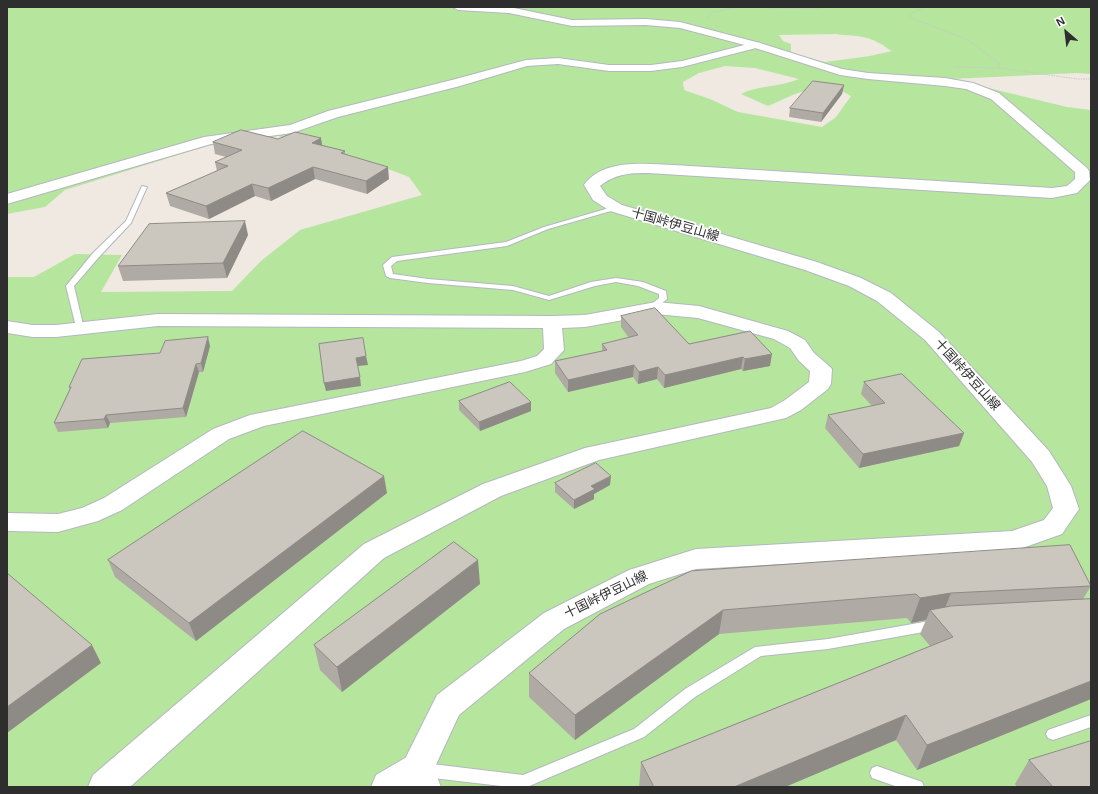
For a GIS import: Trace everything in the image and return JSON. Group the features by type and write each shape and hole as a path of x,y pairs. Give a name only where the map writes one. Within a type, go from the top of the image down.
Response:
{"main road":[{"name":"十国峠伊豆山線","path":"421,778 448,705 554,621 639,577 696,559 1014,541 1053,527 1066,509 1059,486 1041,457 932,336 884,297 855,282 811,266 616,208 603,202 594,193 592,185 605,175 639,169 674,169 1052,193 1072,190 1084,180 1082,171 1064,154 995,96 982,90 945,82 868,76 840,72 756,45 680,25 646,22 572,22 509,10 458,7"},
{"path":"7,198 209,140 292,129 333,114 456,83 526,62 558,60 609,68 651,68 682,64 756,45"},
{"path":"7,328 39,331 80,329 132,321 158,320 552,322 585,321 650,309 699,312 781,335 798,344 806,357 822,369 820,384 793,405 778,413 593,454 492,490 374,551 105,787"},
{"path":"7,522 58,523 90,516 113,504 221,434 258,420 525,366 544,360 554,350 552,322"},
{"path":"388,787 421,778"}],"lane":[{"path":"80,329 70,286 96,255 129,222 144,187"},
{"path":"616,208 546,228 507,244 395,259 387,265 390,276 428,281 513,288 549,298 594,284 616,280 640,284 663,293 663,299 650,309"},
{"path":"421,778 523,782 639,733 690,693 758,651 828,644 949,624"},
{"path":"1053,734 1091,721"},
{"path":"878,773 917,787"}],"path":[{"path":"680,25 707,22 713,12 741,7 827,7"},
{"path":"925,7 912,12 908,15 909,17 966,39 998,62 1000,68 1077,80 1091,79"}],"green space":[{"path":"7,7 1091,7 1091,74 1077,73 951,79 1067,107 1091,110 1091,787 7,787 7,277 34,277 75,254 122,255 101,292 232,291 261,261 300,230 422,195 409,177 375,164 278,136 207,146 65,190 45,207 7,214","holes":["836,34 869,38 892,51 870,56 825,62 791,54 791,44 783,41 779,35","725,66 755,68 799,79 792,82 755,89 741,94 768,106 795,94 811,89 837,88 851,96 836,117 822,127 738,112 710,99 684,90 683,82 699,73"]}],"building":[{"path":"813,81 844,85 823,113 790,108"},
{"path":"241,130 278,139 295,132 321,138 312,143 345,151 341,153 388,167 366,181 313,167 268,188 252,184 206,206 166,193 228,166 215,162 242,150 213,142"},
{"path":"245,221 223,263 118,266 149,224"},
{"path":"655,308 689,344 750,331 772,354 745,359 743,357 665,375 658,367 639,372 634,365 568,380 555,361 607,350 602,344 638,335 621,316"},
{"path":"208,337 201,363 196,364 183,408 106,415 104,419 54,423 82,359 160,353 165,341"},
{"path":"363,338 366,356 356,358 360,377 324,383 319,344"},
{"path":"902,374 964,433 863,454 828,415 885,403 864,382"},
{"path":"510,382 531,402 479,422 459,401"},
{"path":"303,431 384,476 189,623 108,560"},
{"path":"596,463 611,476 591,486 595,489 574,500 555,483"},
{"path":"454,542 478,560 337,667 314,645"},
{"path":"1070,545 1091,586 951,593 920,598 916,594 723,610 575,715 529,673 600,614 691,571"},
{"path":"7,573 92,645 7,707"},
{"path":"1091,599 1091,681 927,745 906,715 734,787 654,787 641,762 953,637 930,610 951,606"},
{"path":"1091,741 1091,787 1053,787 1029,760"}]}
